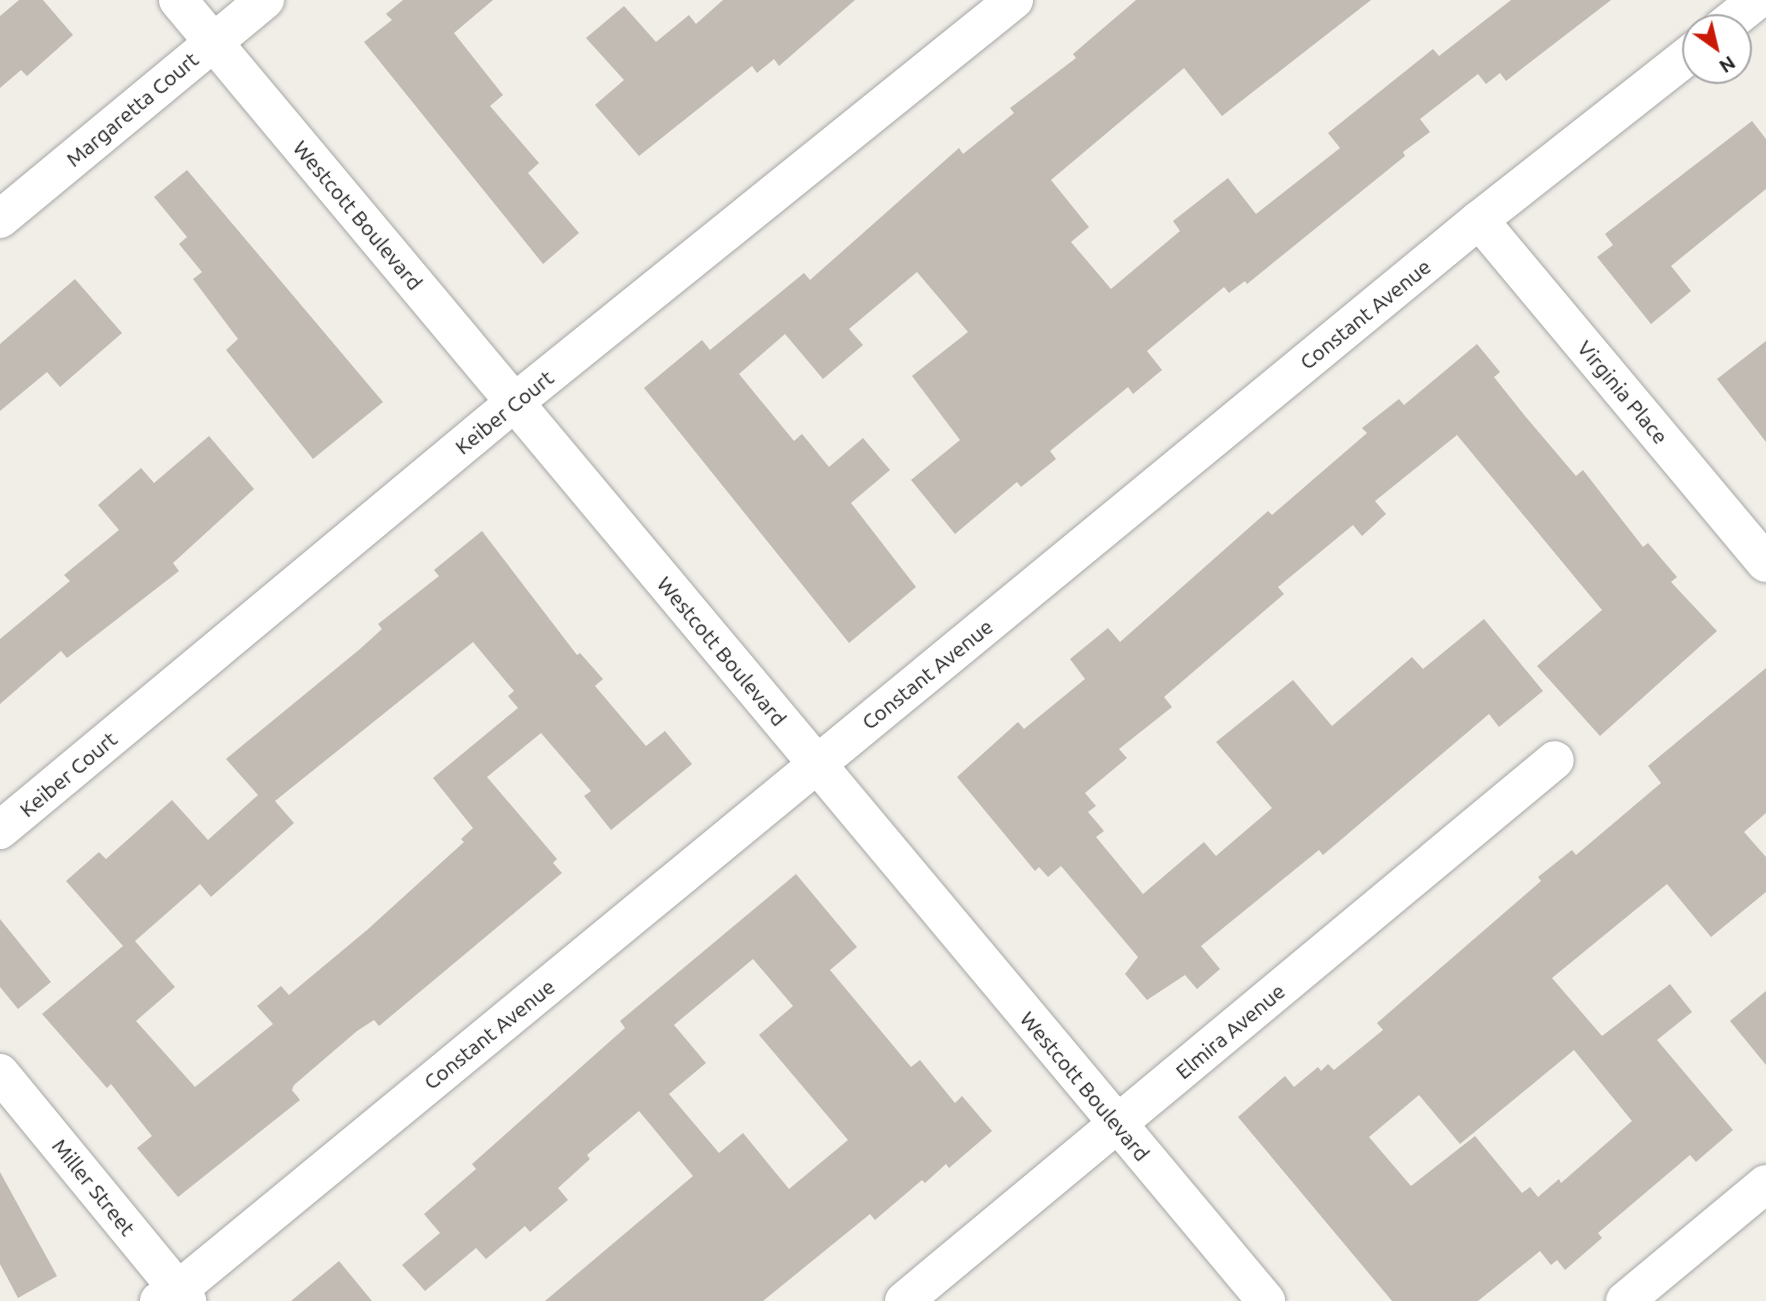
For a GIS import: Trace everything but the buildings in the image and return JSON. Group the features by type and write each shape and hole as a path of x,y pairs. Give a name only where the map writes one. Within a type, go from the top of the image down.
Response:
{"street":[{"name":"Westcott Boulevard","path":"178,0 1266,1301"},
{"name":"Margaretta Court","path":"0,219 265,0"},
{"name":"Keiber Court","path":"0,830 514,402 1014,0"},
{"path":"1740,14 1758,0"},
{"name":"Constant Avenue","path":"175,1297 1479,220 1682,60"},
{"name":"Virginia Place","path":"1479,220 1766,563"},
{"name":"Elmira Avenue","path":"904,1301 1555,760"},
{"name":"Miller Street","path":"0,1073 175,1297"},
{"path":"1625,1301 1763,1193"}]}
